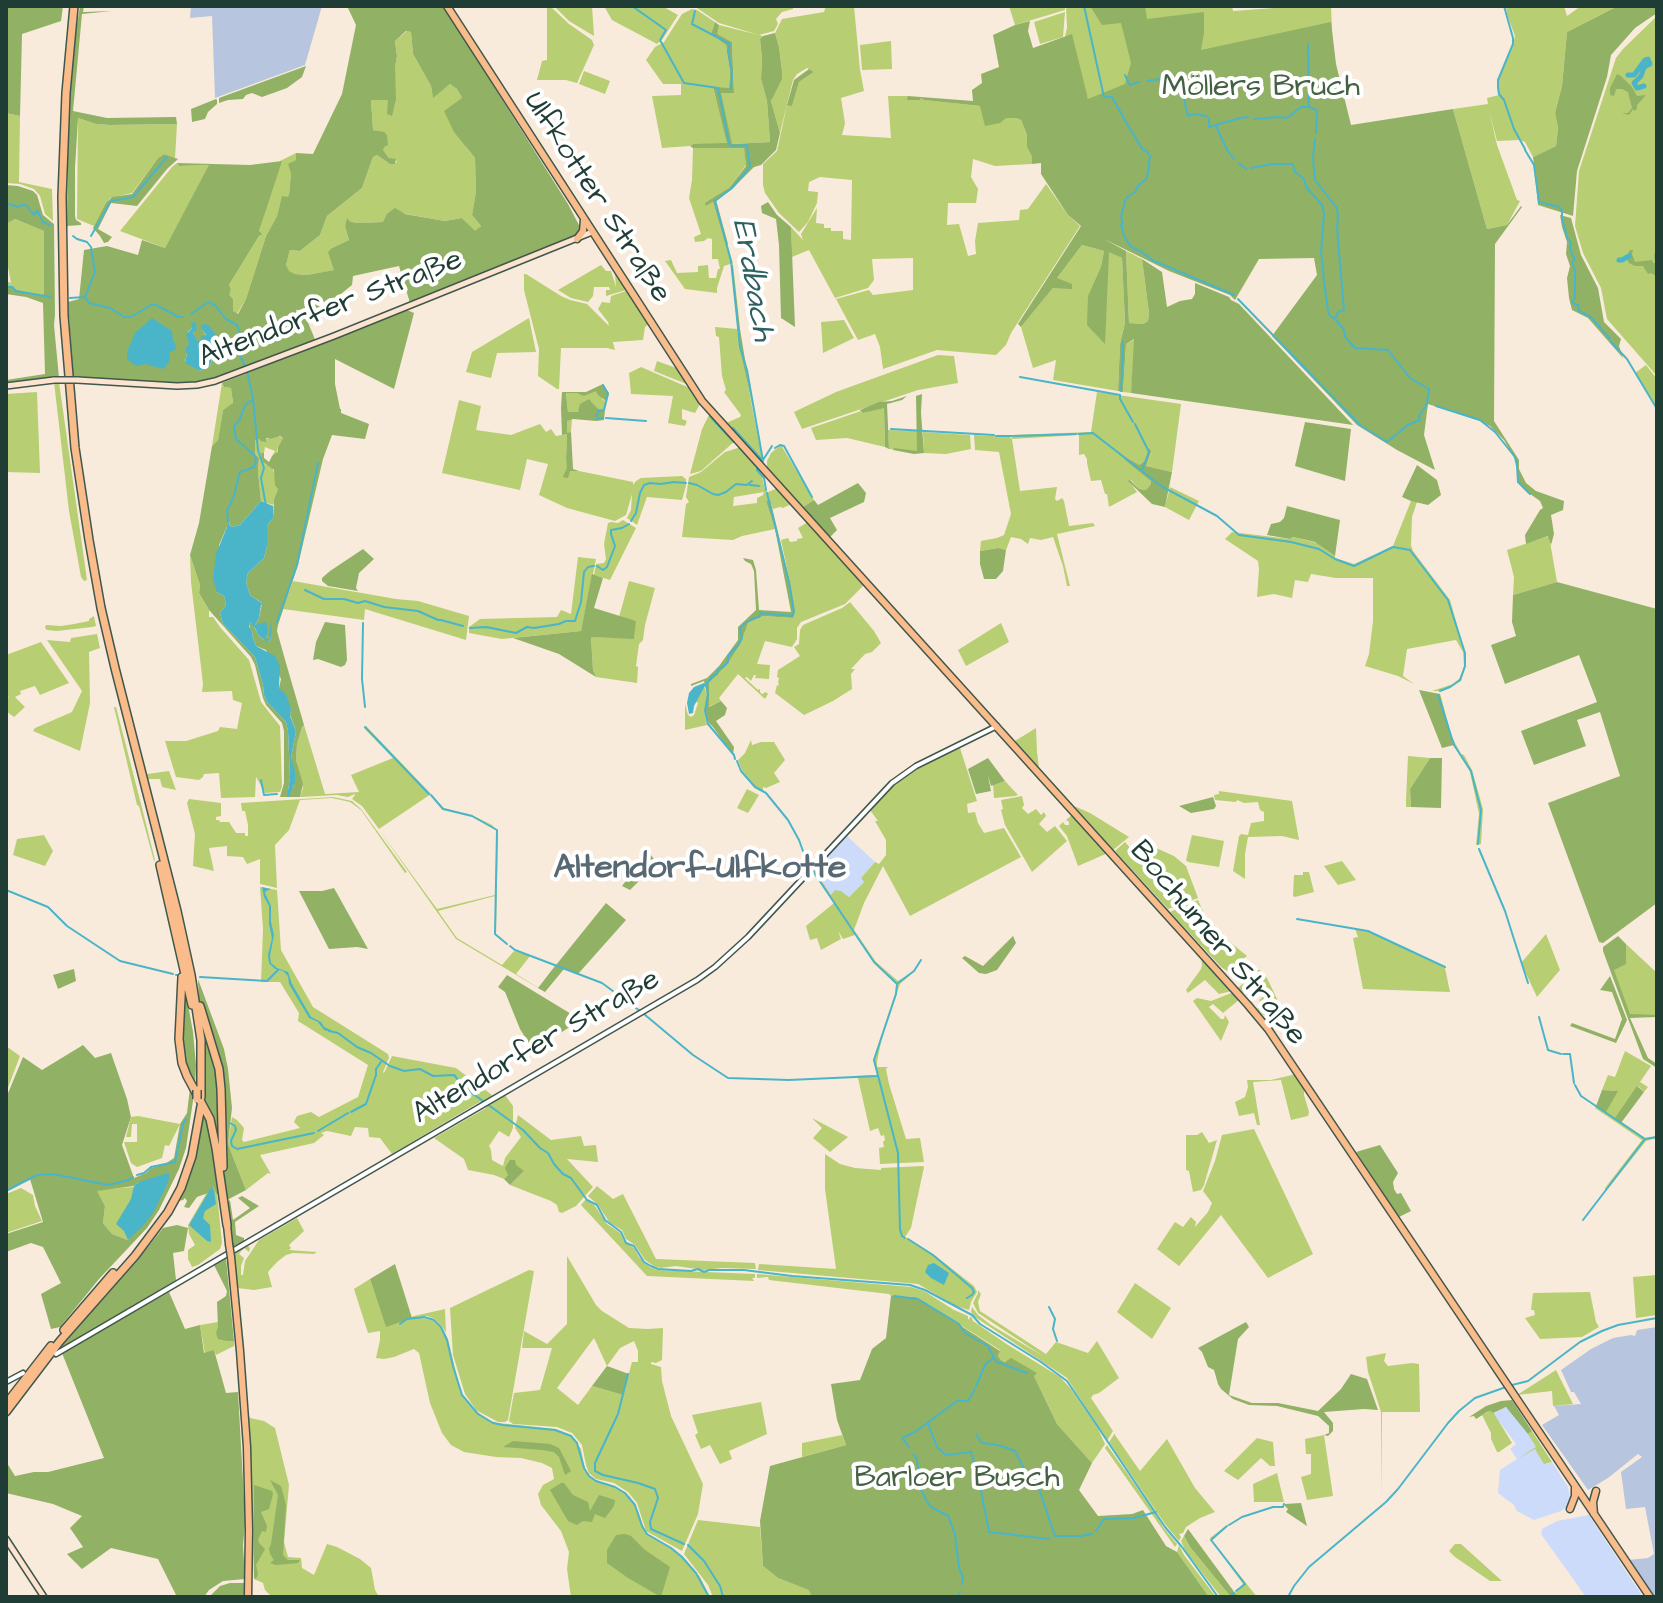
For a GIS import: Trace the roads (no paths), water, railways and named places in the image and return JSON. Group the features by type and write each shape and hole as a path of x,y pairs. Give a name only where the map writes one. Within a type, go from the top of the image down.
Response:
{"highway":[{"path":"6,1404 163,1211 188,1156 199,1098 195,1031 182,963 97,609 71,448 62,356 57,243 59,131 71,6"},
{"path":"6,1412 60,1341 135,1256 168,1212 181,1188 192,1156 203,1066 191,975 177,911 101,608 75,448 66,356 62,227 63,131 71,6"},
{"path":"182,963 180,1052 187,1076 210,1119 227,1225"},
{"path":"191,975 219,1069 227,1225"}],"main road":[{"name":"Ulfkotter Straße","path":"447,6 711,412"},
{"path":"577,239 583,231 584,220"},
{"name":"Altendorfer Straße","path":"6,386 54,380 186,386 207,384 592,232"},
{"name":"Bochumer Straße","path":"711,412 1268,1029 1650,1597"},
{"path":"227,1225 247,1447 248,1594"},
{"path":"1570,1509 1575,1496 1574,1485"},
{"path":"1594,1514 1596,1491"},
{"path":"6,1539 44,1597"}],"street":[{"name":"Altendorfer Straße","path":"56,1354 709,972 748,937 892,783 916,766 997,726"},
{"path":"6,1382 23,1373"}],"water":[{"path":"152,318 172,331 176,344 163,369 145,364 138,366 127,359 135,333"},
{"path":"195,322 197,329 193,333 198,341 206,335 201,329 204,324 217,336 210,366 200,371 185,363 185,349 189,344 186,335 192,328 191,323"},
{"path":"261,501 273,506 273,518 267,526 264,558 248,573 246,582 250,595 263,604 255,625 266,622 266,639 269,639 271,621 272,637 269,641 266,641 250,622 249,627 256,646 275,656 280,666 279,688 286,694 291,709 290,716 296,731 291,758 295,782 289,797 286,722 267,702 255,657 223,624 220,613 226,605 225,600 217,592 213,579 216,554 228,521 231,527 240,525"},
{"path":"704,683 693,713 689,714 689,693"},
{"path":"262,887 271,889 265,893 271,906 274,935 271,963 288,972 311,1017 321,1022 332,1032 324,1030 318,1022 309,1018 289,984 288,976 269,963 272,938 269,906"},
{"path":"168,1173 166,1187 153,1213 128,1240 116,1224 131,1199 134,1186"},
{"path":"212,1186 216,1204 205,1211 203,1218 210,1225 211,1242 189,1225"},
{"path":"934,1263 949,1273 944,1285 925,1272 928,1265"}],"waterway":[{"name":"Erdbach","path":"632,6 666,30 660,40 684,83 718,88 729,143 731,146 747,145 750,167 732,188 715,201 731,261 740,347 763,461"},
{"path":"1084,6 1104,97 1112,97 1143,150 1150,156 1147,178 1126,198 1121,217 1124,236 1131,247 1152,260 1234,295"},
{"path":"1504,6 1513,44 1498,80 1498,88 1525,149"},
{"name":"Erdbach","path":"695,11 692,24 730,44 731,89"},
{"path":"1308,44 1309,107 1317,110 1316,133"},
{"path":"1628,75 1634,75 1648,59 1650,64 1644,67 1634,83 1637,88 1644,86"},
{"path":"1125,75 1130,85 1139,82"},
{"path":"1147,81 1160,79 1181,86 1188,116 1206,116 1209,127 1248,117"},
{"path":"1254,119 1287,118 1301,107 1309,107"},
{"path":"1216,126 1234,159"},
{"path":"1238,299 1360,425 1387,442 1408,425 1420,420 1429,389 1410,378 1388,350 1355,348 1335,319 1338,312 1344,310 1338,217 1337,208 1315,180 1315,139"},
{"path":"1525,150 1534,165 1539,202 1559,207 1562,211 1575,260 1572,262 1575,271 1575,298 1572,303 1591,317 1610,339"},
{"path":"91,236 111,201 133,197 167,157"},
{"path":"1239,163 1246,169"},
{"path":"1251,168 1293,164 1295,172 1304,179 1307,188 1322,205 1324,281 1328,311 1334,318"},
{"path":"6,203 18,207 26,205 34,215 37,210 43,222 50,225"},
{"path":"73,236 91,247 95,272 85,297 89,303 110,308 124,317 131,317 151,305 183,317"},
{"path":"1619,260 1629,256"},
{"path":"6,287 51,297"},
{"path":"70,298 85,297"},
{"path":"191,314 208,302 215,305 239,330 240,355 253,399 258,450 264,468 261,478 266,506"},
{"path":"1122,373 1123,342"},
{"path":"1611,342 1627,359 1657,409"},
{"path":"1121,391 1122,375"},
{"path":"1020,377 1120,395 1133,422"},
{"path":"603,385 608,394 604,410 596,416 603,418"},
{"path":"228,521 227,511 240,472 254,467 256,461 255,456 236,439 234,426 245,405 252,400"},
{"path":"1436,406 1480,420 1495,432 1515,457 1518,482 1530,494"},
{"path":"711,416 734,441"},
{"path":"606,418 646,421"},
{"path":"1135,424 1149,452 1142,470"},
{"path":"733,428 762,460"},
{"path":"891,429 994,435"},
{"path":"1079,434 1093,433 1161,486 1217,516 1239,535 1319,549 1354,566 1393,547 1410,550 1448,600 1465,653 1460,680 1440,691"},
{"path":"1014,436 1076,434"},
{"path":"996,436 1012,436"},
{"path":"763,460 772,446"},
{"path":"775,448 784,446 812,497"},
{"path":"740,448 755,465"},
{"path":"277,622 297,565 318,463"},
{"name":"Erdbach","path":"757,466 766,490"},
{"path":"689,483 718,495 736,484 747,485 752,481"},
{"path":"631,521 644,485 686,483"},
{"path":"750,485 759,486"},
{"name":"Erdbach","path":"735,759 708,724 706,684 728,662 728,656 742,638 740,629 744,624 761,613 792,616 794,612 767,493"},
{"path":"597,566 603,570 607,567 615,546 611,530 629,524"},
{"path":"470,628 486,627 516,633 527,627 575,621 581,602 584,572 594,566"},
{"path":"305,590 324,599 365,601 418,611 463,626"},
{"path":"363,623 365,707"},
{"path":"1438,695 1454,745 1471,771 1481,810 1478,844"},
{"path":"365,727 429,794"},
{"name":"Erdbach","path":"737,761 741,771 755,787 766,793 788,820 808,865"},
{"path":"261,780 264,795 277,794"},
{"path":"431,795 443,809 472,816 497,830 495,934 507,944"},
{"path":"1479,849 1505,911 1528,983"},
{"name":"Erdbach","path":"813,871 874,962 897,984 874,1060 898,1153 900,1229 905,1238"},
{"path":"6,890 48,907 67,926 120,961 173,974"},
{"path":"1297,919 1368,931 1445,967"},
{"path":"510,946 602,983 640,1011"},
{"name":"Erdbach","path":"898,983 914,971 921,960"},
{"path":"200,977 267,981 278,970"},
{"path":"644,1014 693,1055 728,1078 789,1080 877,1076"},
{"path":"1539,1017 1548,1050 1561,1054"},
{"path":"329,1031 338,1033 357,1047 404,1071 420,1069 433,1076 454,1075 465,1088 523,1130 548,1153 563,1174 571,1178 587,1200 597,1205 605,1220 621,1232 626,1243 634,1246 644,1262 651,1266 704,1272 744,1270 910,1285 972,1315 980,1324 1067,1381 1165,1527 1218,1597"},
{"path":"1563,1054 1570,1054 1574,1083"},
{"path":"351,1112 366,1104 381,1062"},
{"path":"1575,1085 1581,1096 1645,1139 1657,1137"},
{"path":"318,1131 348,1113"},
{"path":"137,1175 151,1167 175,1162 186,1119"},
{"path":"230,1123 235,1126 231,1141 237,1149 314,1133"},
{"path":"1583,1220 1645,1139"},
{"path":"6,1191 37,1175 53,1174 108,1185 133,1177"},
{"name":"Erdbach","path":"908,1239 933,1255 972,1288 974,1292 967,1298"},
{"path":"894,1296 918,1299 959,1324 965,1333 988,1346 994,1358"},
{"path":"1049,1307 1055,1319 1053,1329 1057,1341"},
{"path":"400,1324 407,1319 424,1317 434,1320 441,1327 462,1395 478,1414 493,1423 555,1430 571,1436 577,1443 589,1476 625,1493 635,1505 647,1534 682,1557 696,1573 709,1597"},
{"path":"1512,1385 1528,1381 1580,1342 1602,1331 1657,1318"},
{"path":"976,1386 986,1363 994,1358 997,1362 1027,1373"},
{"path":"628,1374 618,1414 595,1463 595,1471 655,1489 658,1498 650,1522 651,1529 684,1544"},
{"path":"1288,1597 1309,1567 1398,1489 1459,1411 1475,1398 1506,1387"},
{"path":"909,1447 902,1438 957,1401 968,1401 975,1389"},
{"path":"928,1424 937,1447 946,1455 971,1452 978,1475"},
{"path":"976,1434 982,1443 1015,1451 1029,1479 1038,1486 1055,1536 1092,1534"},
{"path":"913,1454 917,1459 920,1487 926,1500 931,1507 948,1516 955,1534 962,1584"},
{"path":"980,1485 989,1532 1049,1539"},
{"path":"1229,1525 1242,1517 1283,1507 1284,1504"},
{"path":"1096,1531 1104,1519 1134,1518 1156,1512"},
{"path":"1227,1526 1211,1540 1245,1584 1236,1591"},
{"path":"688,1545 704,1561 720,1586 723,1597"},
{"path":"958,1597 960,1592"}],"district":[{"name":"Altendorf-Ulfkotte","path":"700,870"}],"park label":[{"name":"Möllers Bruch","path":"1261,89"},
{"name":"Barloer Busch","path":"957,1480"}]}
